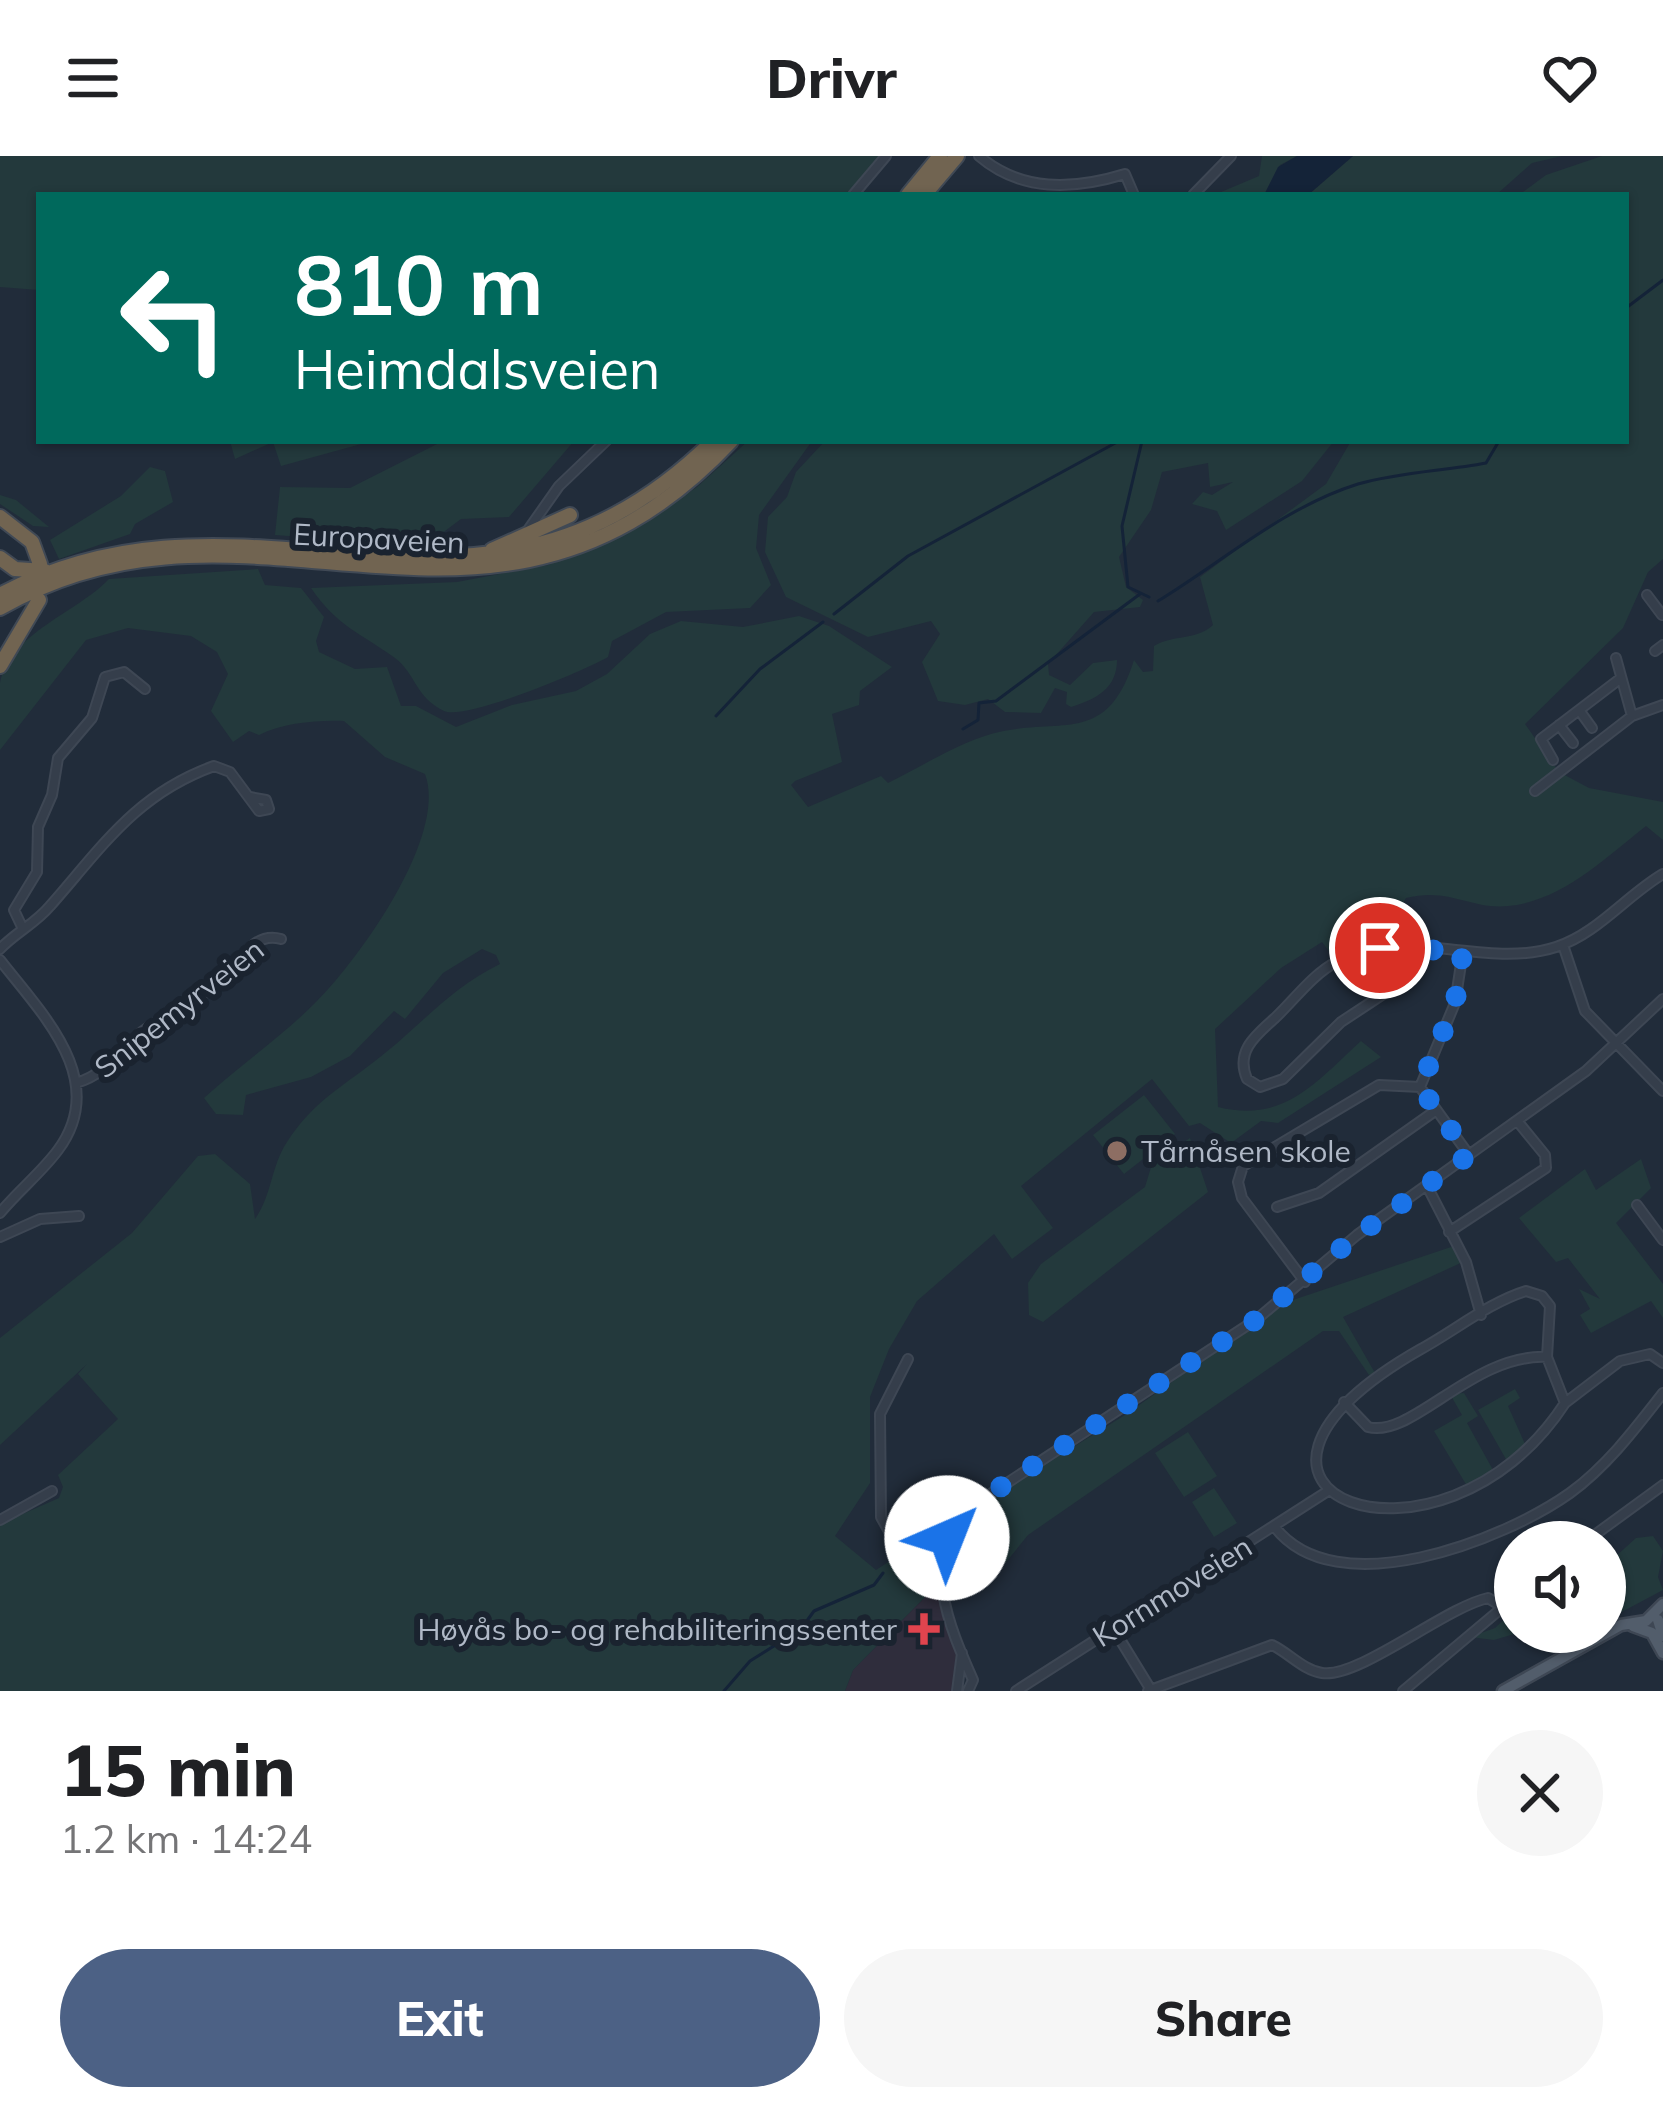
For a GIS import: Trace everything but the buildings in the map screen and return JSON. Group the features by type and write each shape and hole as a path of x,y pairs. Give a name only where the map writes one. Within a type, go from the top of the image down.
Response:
{"highway":[{"path":"910,192 940,156"},
{"path":"927,192 957,156"},
{"name":"Europaveien","path":"0,596 45,568 185,543 468,559 534,548 606,520 670,480 710,444"},
{"name":"Europaveien","path":"0,608 98,566 202,553 412,572 519,565 570,550 630,522 693,478 728,444"},
{"path":"468,559 569,515"},
{"path":"0,558 19,570 45,568 32,542 5,523"},
{"path":"3,662 39,600"}],"main road":[{"path":"1503,1691 1614,1629 1655,1622 1663,1653"}],"street":[{"path":"856,192 886,156"},
{"path":"1196,192 1231,156"},
{"path":"979,157 1004,176 1034,184 1125,174 1133,192"},
{"path":"522,539 560,486 603,444"},
{"path":"1647,595 1661,615"},
{"path":"1616,658 1633,716"},
{"path":"23,929 14,910 38,868 38,827 51,800 60,751 92,718 105,677 124,672 145,689"},
{"path":"1553,760 1540,740 1621,678"},
{"path":"1534,791 1633,716 1663,705"},
{"path":"1578,710 1592,728"},
{"path":"1559,725 1573,743"},
{"path":"0,950 47,910 112,830 146,803 217,766 230,772 250,797"},
{"path":"1416,949 1391,989 1341,1022 1279,1082 1256,1086 1243,1069 1252,1040 1332,964 1364,951 1416,949 1528,953 1563,945 1663,874"},
{"name":"Snipemyrveien","path":"76,1083 111,1065 142,1033 218,982 248,949 267,937 281,939"},
{"path":"1563,945 1585,1011 1661,1085"},
{"path":"1420,1087 1455,1003 1463,951"},
{"path":"0,961 64,1045 76,1083 74,1116 64,1141 0,1213"},
{"path":"966,1687 940,1563 951,1528 970,1507 1305,1282 1351,1240 1617,1045 1663,999"},
{"path":"1305,1282 1242,1198 1241,1169 1378,1085 1395,1082 1420,1087 1469,1155"},
{"path":"1277,1207 1322,1192 1436,1112"},
{"path":"1449,1232 1546,1168 1545,1155 1518,1121"},
{"path":"1426,1186 1466,1262 1481,1315"},
{"path":"1637,1205 1663,1240"},
{"path":"0,1237 40,1219 79,1216"},
{"path":"1565,1403 1547,1357 1551,1315 1542,1296 1520,1293 1377,1375 1344,1402 1324,1427 1316,1451 1328,1491 1355,1508 1381,1511 1461,1494 1521,1455 1565,1403 1630,1357 1650,1354 1663,1363"},
{"path":"1344,1402 1368,1427 1390,1429 1488,1366 1528,1355 1547,1357"},
{"path":"908,1359 880,1414 881,1516 896,1544 940,1563"},
{"path":"1274,1526 1316,1558 1344,1562 1400,1560 1494,1536 1533,1517 1597,1472 1663,1393"},
{"path":"1611,1521 1663,1485"},
{"path":"0,1520 52,1491"},
{"name":"Kornmoveien","path":"1016,1691 1328,1491"},
{"path":"1113,1628 1150,1690 1272,1645 1310,1669 1334,1672 1463,1605 1488,1598 1494,1601"},
{"path":"1403,1691 1494,1614"},
{"path":"962,1651 958,1675 966,1687 984,1690"}],"shaded area":[{"name":"Høyås bo- og rehabiliteringssenter","path":"929,1593 946,1602 965,1658 961,1691 845,1691 853,1670"}],"green space":[{"path":"0,156 883,156 850,192 36,192 36,290 0,287"},
{"path":"1262,156 1297,156 1280,165 1266,192 1221,192 1259,176"},
{"path":"1353,156 1562,156 1532,163 1499,192 1311,192"},
{"path":"1602,156 1663,156 1663,559 1648,572 1623,628 1525,724 1559,772 1589,788 1663,802 1663,840 1646,826 1565,887 1528,902 1495,906 1421,895 1406,898 1395,917 1339,932 1345,953 1334,958 1322,942 1281,968 1215,1029 1218,1107 1241,1111 1280,1104 1313,1085 1361,1041 1381,1057 1278,1123 1261,1121 1231,1143 1200,1123 1189,1126 1152,1079 1021,1186 1053,1228 1012,1259 994,1234 917,1301 889,1349 870,1397 870,1483 835,1536 876,1570 899,1555 925,1566 929,1593 853,1670 845,1691 0,1691 0,1524 59,1498 63,1487 58,1475 118,1419 78,1374 87,1364 0,1445 0,1338 132,1233 198,1156 215,1154 250,1184 255,1219 282,1151 307,1116 449,997 500,964 496,955 482,949 443,973 405,1019 394,1011 350,1056 311,1077 246,1095 243,1115 216,1114 204,1098 317,1001 355,956 396,894 424,829 429,800 425,774 385,757 344,721 300,723 259,735 249,731 233,742 211,711 228,674 217,652 191,636 128,628 86,640 0,750 0,683 17,650 109,579 258,569 265,585 301,588 324,617 316,641 319,652 355,669 387,667 401,706 416,706 456,727 512,705 576,691 607,674 650,634 681,621 743,627 799,616 829,626 892,667 860,691 859,705 832,714 842,762 791,785 808,807 881,776 888,783 978,738 1094,718 1123,688 1134,660 1143,672 1153,671 1154,646 1213,625 1200,577 1326,484 1349,444 1629,444 1629,192 1523,192 1546,175"},
{"path":"231,444 269,444 235,459"},
{"path":"274,444 361,444 281,466"},
{"path":"437,444 571,444 509,517 461,519 425,546 275,535 280,487 350,488"},
{"path":"745,444 810,444 759,515 756,548 771,585 750,608 666,612 612,641 608,657 475,709 444,711 434,705 402,664 340,620 311,588 457,582 548,565 635,528 697,487"},
{"path":"822,444 1332,444 1302,481 1226,530 1217,511 1192,504 1203,492 1212,495 1233,482 1210,487 1208,463 1162,472 1151,510 1119,557 1126,587 1143,600 1140,607 1094,612 1048,664 1049,675 1070,685 1093,663 1117,660 1113,678 1097,696 1071,707 1066,704 1067,692 1055,688 1041,713 1005,712 988,699 965,705 938,701 922,662 940,634 931,621 868,637 786,597 765,552 768,517 787,497 796,472"},
{"path":"150,467 165,471 173,502 135,524 130,534 59,559 50,540 121,496"},
{"path":"0,495 16,500 49,527 33,526 0,504"},
{"path":"1144,1095 1175,1134 1124,1174 1093,1135"},
{"path":"1190,1138 1208,1192 1043,1322 1029,1315 1028,1283 1041,1264 1145,1187 1152,1164"},
{"path":"1641,1159 1651,1188 1616,1223 1663,1284 1663,1318 1651,1301 1591,1333 1580,1315 1590,1309 1579,1289 1600,1299 1568,1258 1556,1262 1519,1218 1585,1169 1596,1190"},
{"path":"1457,1245 1465,1261 1343,1317 1375,1373 1369,1375 1339,1331 1323,1331 1028,1535 1007,1561 946,1602 944,1568 972,1581 1004,1560 972,1510 1125,1415 1284,1303"},
{"path":"1515,1389 1520,1398 1508,1406 1525,1444 1507,1461 1478,1410"},
{"path":"1464,1393 1478,1416 1467,1423 1493,1470 1467,1486 1434,1431 1462,1415 1450,1394"},
{"path":"1188,1432 1217,1476 1184,1497 1155,1453"},
{"path":"1214,1488 1237,1523 1214,1537 1192,1502"},
{"path":"1653,1536 1663,1551 1658,1577 1663,1590 1626,1610 1626,1547 1636,1538"},
{"path":"1494,1628 1494,1640 1470,1637"}],"water":[{"path":"1297,156 1353,156 1311,192 1266,192 1278,167"}],"waterway":[{"path":"1629,306 1663,280"},
{"path":"834,614 908,556 1113,444"},
{"path":"1141,444 1122,526 1128,587 1149,597"},
{"path":"1158,601 1305,506 1358,484 1486,463 1497,444"},
{"path":"963,729 978,720 979,703 996,701 1140,594"},
{"path":"716,716 760,669 823,622"},
{"path":"724,1691 750,1661 801,1629 814,1611 874,1585 883,1573"}],"place":[{"name":"Tårnåsen skole","path":"1117,1151"},
{"name":"Høyås bo- og rehabiliteringssenter","path":"924,1629"}],"route":[{"path":"947,1538 970,1507 1257,1319 1351,1240 1469,1155 1420,1087 1455,1003 1463,951 1380,948"}]}
